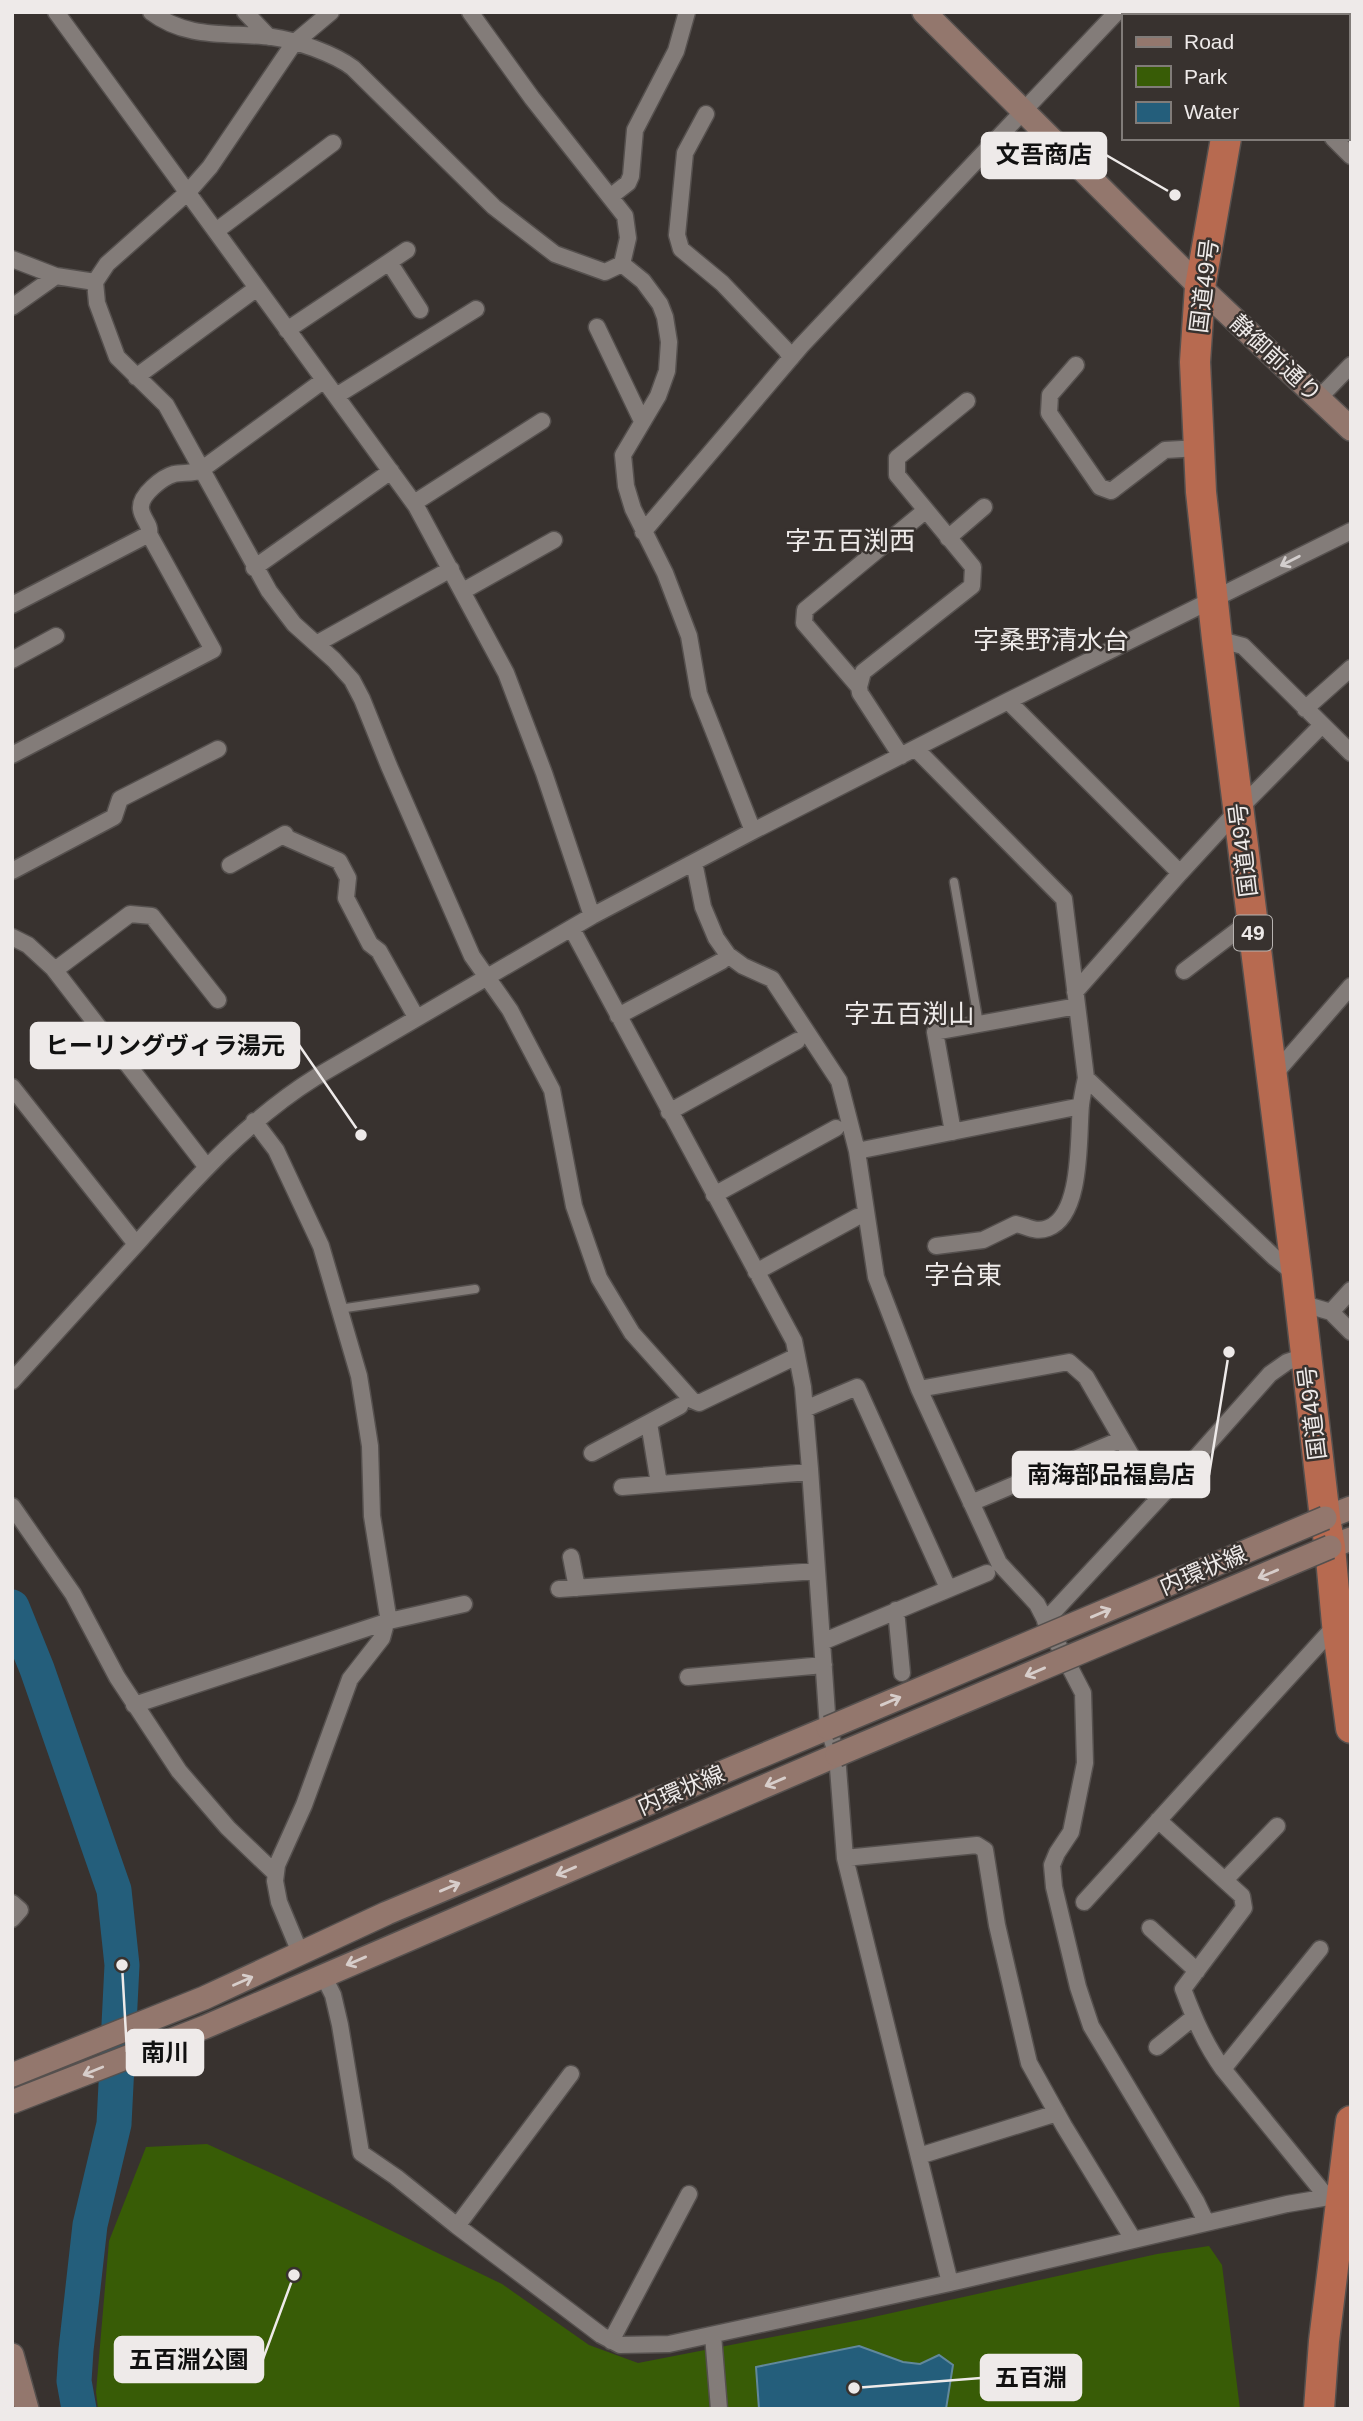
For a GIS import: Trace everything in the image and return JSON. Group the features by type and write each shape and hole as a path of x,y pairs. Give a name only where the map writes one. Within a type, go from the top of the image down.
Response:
{"highway":[{"name":"国道49号","path":"1226,140 1200,287 1195,362 1201,492 1305,1356 1338,1513 1341,1543 1336,1624 1351,1728"},
{"path":"1319,2409 1339,2208 1351,2121"}],"street":[{"path":"56,12 414,503 506,673 592,916"},
{"path":"151,12 166,23 196,33 269,37 341,60 353,68 494,207 555,254 605,272 622,264"},
{"path":"245,12 269,37"},
{"path":"331,12 294,43 214,162 188,192 107,264 95,282 100,314 115,353 123,365 166,405 254,568 284,613 334,660 352,680 362,699 466,943 486,978 510,1010 552,1090 574,1206 598,1278 632,1333 692,1400 699,1403 797,1356"},
{"path":"610,197 628,183 631,176 635,130 676,51 687,12"},
{"name":"静御前通り","path":"924,12 1200,287 1351,429"},
{"path":"643,532 791,358 1117,12"},
{"path":"479,16 532,98 625,216 628,238 622,264"},
{"path":"706,114 685,153 677,234 680,246 722,283 791,358"},
{"path":"1335,140 1351,156"},
{"path":"216,230 333,143"},
{"path":"287,330 407,250"},
{"path":"12,259 56,276 95,282"},
{"path":"388,262 420,310"},
{"path":"622,264 651,290 660,304 668,330 667,371 653,407 627,447 623,466 629,498 665,573 689,636 699,694 753,831"},
{"path":"12,307 56,276"},
{"path":"136,377 257,288"},
{"path":"336,396 476,309"},
{"path":"597,327 642,421"},
{"path":"1076,365 1050,395 1049,413 1100,487 1111,491 1165,450 1199,448"},
{"path":"1319,398 1351,365"},
{"path":"12,755 213,650 149,534 150,528 141,508 143,499 167,477 201,470 324,380"},
{"path":"936,1246 983,1240 1016,1224 1031,1230 1049,1228 1060,1218 1068,1203 1079,1167 1081,1106 1086,1078 1065,899 909,752 860,693 863,672 972,586 973,567 897,475 897,458 967,401"},
{"path":"414,503 542,421"},
{"path":"254,568 391,471"},
{"path":"948,538 984,507"},
{"path":"859,687 804,623 805,610 926,510"},
{"path":"12,1381 206,1166 254,1121 306,1083 592,916 694,862 1008,701 1351,531"},
{"path":"12,605 149,534"},
{"path":"463,591 554,540"},
{"path":"316,645 451,569"},
{"path":"12,660 56,636"},
{"path":"1217,639 1243,646 1351,753"},
{"path":"1306,709 1351,668"},
{"path":"1008,701 1180,873"},
{"path":"953,1132 935,1032 979,1024 1076,999 1180,873 1322,725"},
{"path":"12,871 114,817 120,799 218,749"},
{"path":"230,865 285,834 287,838 339,862 348,878 346,898 370,944 379,951 416,1017"},
{"path":"694,862 703,907 716,938 728,955 743,966 772,979 839,1081 857,1151 876,1276 919,1390 999,1563 1037,1604 1083,1693 1085,1763 1072,1832 1057,1853 1052,1866 1054,1887 1078,1987 1091,2026 1206,2222"},
{"path":"55,970 130,914 152,916 218,1000"},
{"path":"1184,971 1251,920"},
{"path":"572,929 668,1112 794,1341 805,1409 828,1728 837,1755 845,1858 950,2283"},
{"path":"12,937 28,945 55,970 206,1166"},
{"path":"618,1016 722,961"},
{"path":"1271,1078 1351,986"},
{"path":"668,1112 797,1041"},
{"path":"1086,1078 1264,1248 1298,1289 1331,1312 1351,1332"},
{"path":"12,1087 136,1244"},
{"path":"857,1151 1081,1106"},
{"path":"254,1121 276,1150 321,1245 359,1376 370,1446 372,1516 389,1621 377,1645 350,1679 304,1805 279,1858 275,1873 279,1902 301,1955"},
{"path":"714,1195 836,1128"},
{"path":"756,1272 857,1217"},
{"path":"1331,1312 1351,1290"},
{"path":"1045,1620 1270,1374 1287,1362 1305,1356"},
{"path":"919,1390 1069,1362 1086,1377 1157,1500"},
{"path":"805,1409 858,1387 948,1588"},
{"path":"592,1453 680,1406"},
{"path":"649,1423 659,1484"},
{"path":"971,1503 1122,1439"},
{"path":"622,1487 810,1472"},
{"path":"12,1506 73,1594 89,1628 134,1706 191,1787 228,1828 275,1873"},
{"name":"内環状線","path":"12,2076 301,1955 387,1913 1338,1513"},
{"name":"内環状線","path":"12,2102 179,2037 1341,1543"},
{"path":"571,1557 577,1588"},
{"path":"559,1589 817,1571"},
{"path":"822,1642 987,1573"},
{"path":"134,1706 389,1621 464,1604"},
{"path":"896,1611 902,1672"},
{"path":"1084,1902 1336,1624"},
{"path":"688,1677 824,1665"},
{"path":"1158,1820 1242,1896 1244,1908 1182,1989 1208,2048 1339,2208"},
{"path":"1225,1880 1277,1826"},
{"path":"845,1858 977,1845 985,1850 1024,2051 1034,2075 1133,2239"},
{"path":"12,1903 20,1910 12,1919"},
{"path":"1150,1927 1197,1971"},
{"path":"1223,2069 1320,1949"},
{"path":"323,1975 340,2025 361,2153 611,2341 620,2345 669,2344 713,2335 1287,2204 1339,2208"},
{"path":"1157,2047 1194,2017"},
{"path":"457,2226 571,2074"},
{"path":"919,2157 1057,2113"},
{"path":"611,2341 690,2194"},
{"path":"713,2335 719,2409"},
{"path":"12,2355 27,2409"}],"lane":[{"path":"954,882 979,1024"},
{"path":"339,1309 475,1289"}],"green space":[{"path":"207,2144 502,2284 589,2345 638,2363 860,2320 1157,2254 1209,2246 1222,2265 1240,2409 98,2409 96,2392 109,2241 146,2147"}],"water":[{"path":"859,2346 903,2362 920,2364 939,2355 953,2365 946,2409 759,2409 756,2367"}],"waterway":[{"path":"12,1607 37,1669 114,1890 122,1965 114,2124 90,2225 76,2350 74,2381 79,2409"}],"place":[{"name":"文吾商店","path":"1175,195"},
{"name":"ヒーリングヴィラ湯元","path":"361,1135"},
{"name":"南海部品福島店","path":"1229,1352"},
{"name":"南川","path":"122,1965"},
{"name":"五百淵公園","path":"294,2275"},
{"name":"五百淵","path":"854,2388"}],"district":[{"name":"字五百渕西","path":"850,541"},
{"name":"字桑野清水台","path":"1051,640"},
{"name":"字五百渕山","path":"909,1014"},
{"name":"字台東","path":"963,1275"}]}
